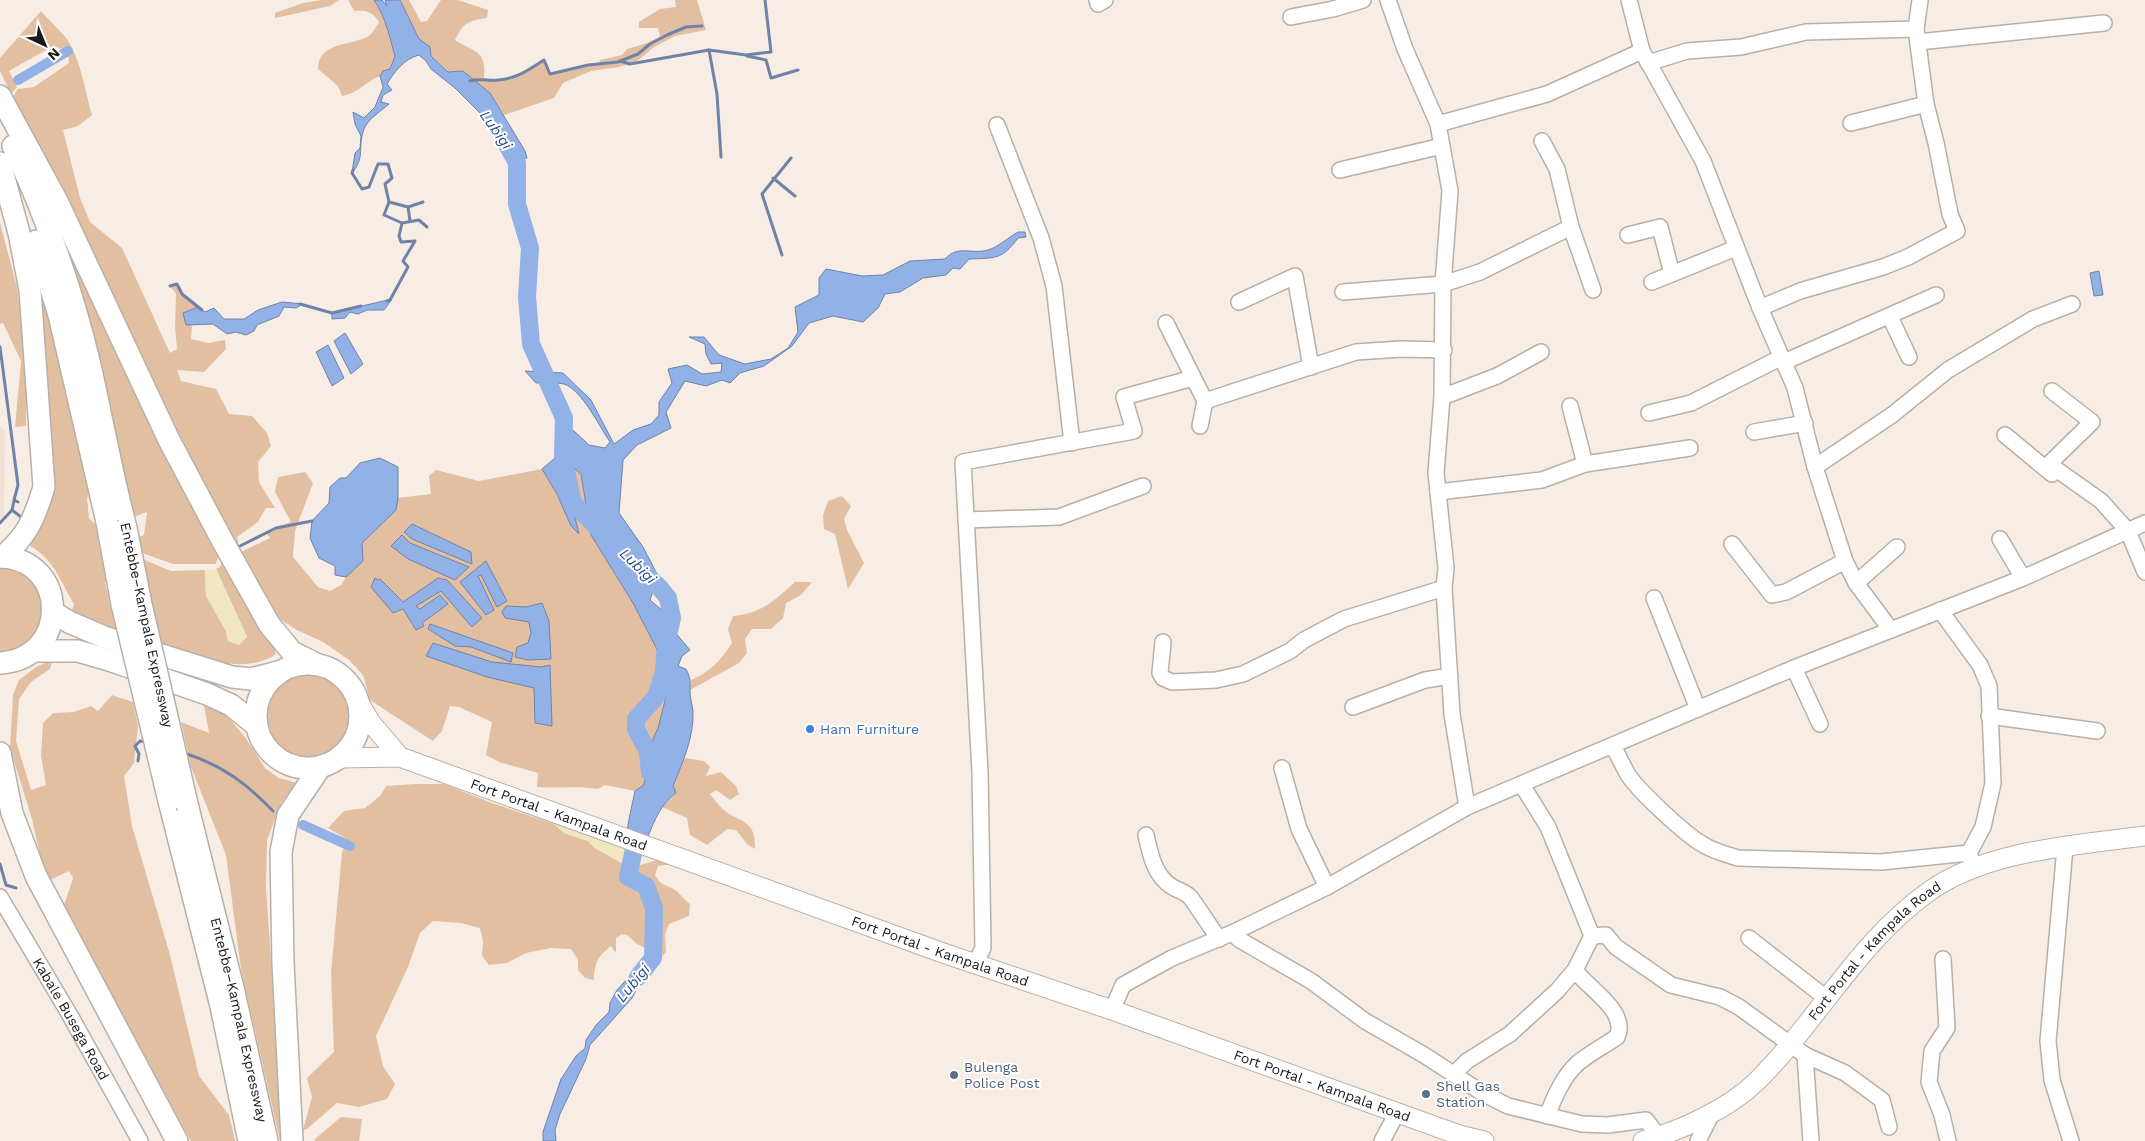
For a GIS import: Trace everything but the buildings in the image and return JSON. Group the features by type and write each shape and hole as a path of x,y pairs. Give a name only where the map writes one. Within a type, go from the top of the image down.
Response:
{"highway":[{"path":"0,96 58,201 169,440 269,624 292,652 343,677 353,689 358,703 360,719 357,734 349,748 329,762 288,815 281,852 283,963 292,1141"},
{"name":"Entebbe–Kampala Expressway","path":"0,117 23,166 64,275 89,362 116,525"},
{"path":"0,162 19,233 30,290 44,487 36,515 22,539 1,557"},
{"name":"Entebbe–Kampala Expressway","path":"0,162 42,254 91,447 141,604 178,804 249,1141"},
{"path":"0,663 17,660 34,651 48,633 53,612 49,589 35,570 14,558 1,557"},
{"path":"53,612 69,622 104,637 232,677 251,679 298,665 316,664"},
{"path":"34,651 78,651 112,661 207,694 231,705 257,726"},
{"path":"282,671 270,681 261,695 256,710 257,726 262,739 269,751 280,760 293,766 307,768 329,762"},
{"path":"0,753 12,812 36,876 177,1141"},
{"name":"Entebbe–Kampala Expressway","path":"178,804 234,992 267,1141"}],"main road":[{"path":"358,703 371,723 400,756"},
{"name":"Fort Portal - Kampala Road","path":"400,756 975,964 1112,1010 1398,1113 1459,1138 1484,1141"},
{"path":"329,762 400,756"},
{"name":"Fort Portal - Kampala Road","path":"1655,1140 1712,1113 1755,1083 1790,1044 1873,941 1902,913 1971,860 2011,858 2065,847 2145,836"}],"street":[{"path":"1097,0 1098,4 1105,0"},
{"path":"1291,17 1333,9 1363,0"},
{"path":"1388,0 1405,49 1438,124 1450,191 1443,284 1444,350 1436,473 1446,568 1444,588 1452,714 1468,807"},
{"path":"1629,0 1645,57 1703,161 1760,308 1795,388 1815,467 1845,561 1856,584 1891,630"},
{"path":"1760,308 1800,291 1883,267 1957,231 1950,214 1926,104 1917,36 1920,0"},
{"path":"1438,124 1547,94 1645,57 1687,51 1742,47 1806,32 1917,36 2104,23"},
{"path":"1851,123 1926,104"},
{"path":"997,125 1042,238 1054,286 1072,443"},
{"path":"1542,141 1557,169 1571,228 1593,290"},
{"path":"1340,170 1442,146"},
{"path":"1628,235 1660,227 1672,274"},
{"path":"1343,292 1443,284 1480,272 1571,228"},
{"path":"1652,282 1736,248"},
{"path":"1239,302 1295,276 1311,367"},
{"path":"1649,413 1691,403 1783,359 1890,317 1936,295"},
{"path":"1815,467 1892,415 1948,370 2033,319 2072,304"},
{"path":"1890,317 1909,357"},
{"path":"1166,324 1205,401 1200,426"},
{"path":"1205,401 1356,352 1401,349 1444,350"},
{"path":"1442,397 1497,376 1541,352"},
{"path":"975,964 983,948 980,772 963,462 1134,432 1124,397 1193,378"},
{"path":"2052,391 2092,422 2049,464 2101,501 2128,531 2145,572"},
{"path":"1570,406 1585,464"},
{"path":"1754,432 1805,423"},
{"path":"2005,435 2052,474 2056,469"},
{"path":"1438,492 1542,480 1585,464 1690,448"},
{"path":"966,520 1059,517 1143,486"},
{"path":"1112,1010 1123,985 1172,958 1225,936 1328,887 1468,807 1794,668 2023,578 2145,523"},
{"path":"2000,539 2023,578"},
{"path":"1732,544 1772,595 1786,592 1845,561"},
{"path":"1856,584 1897,547"},
{"path":"1164,642 1160,673 1163,678 1172,682 1216,680 1243,674 1290,651 1304,640 1344,619 1444,588"},
{"path":"1654,598 1698,709"},
{"path":"1613,746 1627,774 1638,786 1683,830 1701,844 1721,853 1738,858 1881,862 1971,860 1983,827 1993,783 1988,686 1980,665 1940,610"},
{"path":"1794,668 1820,724"},
{"path":"1353,707 1426,680 1450,676"},
{"path":"1989,716 2097,731"},
{"path":"1282,768 1298,829 1328,887"},
{"path":"1454,1074 1467,1061 1515,1030 1557,991 1575,970 1592,936 1548,827 1522,785"},
{"path":"1146,834 1151,858 1158,873 1169,884 1186,893 1225,936 1240,940 1311,981 1365,1021 1484,1094 1503,1103 1582,1124 1608,1125 1646,1120 1655,1140"},
{"path":"2065,847 2048,1041 2052,1080 2072,1141"},
{"name":"Kabale Busega Road","path":"0,897 71,1017 140,1141"},
{"path":"1592,936 1606,935 1616,947 1671,985 1720,997 1739,1007 1805,1055 1845,1073 1882,1100 1889,1127"},
{"path":"1748,938 1826,998"},
{"path":"1943,960 1947,1028 1932,1051 1929,1082 1942,1115 1948,1141"},
{"path":"1547,1116 1557,1092 1571,1070 1588,1055 1613,1040 1619,1032 1619,1026 1611,1008 1575,970"},
{"path":"1805,1055 1811,1141"},
{"path":"1382,1141 1398,1113"},
{"path":"1698,1141 1712,1113"}],"shaded area":[{"path":"339,0 330,6 275,18 275,13 303,3"},
{"path":"348,0 374,0 384,20 395,56 390,69 383,71 380,76 358,90 342,96 338,86 318,69 320,60 324,53 331,48 370,35 379,22 368,12 354,11"},
{"path":"400,0 409,0 421,22 427,21 441,0 458,0 488,10 487,18 467,23 455,40 481,56 484,78 493,79 516,76 544,60 551,74 599,64 600,60 622,55 627,49 660,37 658,28 639,28 639,22 660,9 676,7 675,0 697,0 706,30 675,36 654,47 636,62 619,67 591,71 563,83 554,98 504,115 490,93 463,71 449,72 431,56 430,48 419,40"},
{"path":"41,11 64,35 74,52 92,115 78,126 63,130 80,198 90,222 122,248 170,353 177,349 175,326 176,294 170,286 177,284 182,294 198,307 183,313 186,324 192,324 191,339 208,343 225,340 226,349 204,372 177,370 181,381 216,389 229,414 252,416 267,433 271,446 258,462 259,482 275,508 266,508 258,522 237,537 241,552 270,538 265,532 291,522 275,492 278,477 305,472 313,483 295,531 293,557 318,587 330,591 341,585 346,577 363,561 362,543 396,510 398,498 431,494 429,476 436,470 479,481 542,469 557,494 571,526 563,471 567,462 581,474 591,535 633,603 661,657 665,701 658,728 647,752 644,785 635,791 605,785 598,789 583,787 537,787 538,773 499,762 486,755 492,722 459,707 450,706 442,731 433,741 370,700 363,675 349,660 323,642 297,630 271,614 228,542 55,180 13,97 18,89 34,87 69,63 68,51 53,46 9,71 17,87 11,94 0,71 0,58"},
{"path":"59,219 276,649 275,655 247,664 232,664 201,657 158,642 140,558 171,571 205,570 206,596 226,631 228,641 247,637 216,569 221,566 221,560 218,556 216,564 173,564 139,552 136,538 144,535 147,512 131,518 53,221"},
{"path":"0,223 17,287 26,356 26,426 15,427 21,361 3,323 0,324"},
{"path":"28,252 41,286 94,497 87,497 89,518 97,526 109,578 105,583 117,629 88,620 72,611 74,604 54,569 43,555 25,543 44,518"},
{"path":"0,427 5,430 4,516 0,519"},
{"path":"842,496 851,506 844,519 847,530 864,563 848,589 835,534 824,529 823,515 828,501"},
{"path":"0,568 23,575 34,585 42,599 43,611 36,638 0,658"},
{"path":"795,582 812,582 801,595 786,603 783,618 771,629 752,629 745,639 747,653 739,663 690,690 691,680 703,674 714,665 732,643 728,629 733,616 760,609 781,595"},
{"path":"53,659 50,669 31,682 19,699 16,741 31,790 46,785 41,756 43,723 53,713 74,712 91,706 98,711 112,695 133,702 138,726 134,763 124,776 132,826 170,955 199,1076 229,1115 235,1141 191,1141 63,909 73,878 69,871 46,882 32,819 10,748 13,695 19,680 36,667"},
{"path":"306,669 323,672 338,682 348,697 351,714 348,731 338,746 323,756 306,759 289,756 274,746 264,731 261,714 264,697 274,682 289,672"},
{"path":"204,706 226,715 245,737 265,768 279,778 297,783 281,803 267,840 266,887 276,1032 280,1141 241,969 226,855 191,767 181,722 209,733"},
{"path":"685,758 704,761 710,767 706,776 721,772 736,786 739,794 730,800 716,790 710,794 726,812 751,828 755,849 747,844 736,830 727,829 707,845 690,835 687,818 662,807 676,793 673,786"},
{"path":"444,784 554,824 564,833 588,841 595,848 625,865 628,876 633,867 665,858 674,864 658,866 655,875 657,879 677,891 690,904 689,916 669,924 665,934 666,952 657,962 650,956 647,949 637,944 627,935 622,934 616,938 616,953 611,946 603,953 596,965 594,980 585,978 578,970 578,960 571,949 551,948 526,953 507,963 489,965 482,956 483,941 480,928 461,923 433,921 420,933 408,967 376,1036 383,1066 395,1084 387,1099 359,1107 337,1103 307,1129 303,1130 312,1097 307,1078 334,1052 331,973 342,852 348,840 328,828 344,811 365,808 380,796 386,786"},
{"path":"341,1117 362,1119 359,1141 315,1141 315,1139"}],"sand":[{"path":"216,569 247,637 239,645 228,641 226,631 206,595 205,570"},
{"path":"554,824 593,830 626,844 625,865 595,848 588,841 564,833"}],"water":[{"path":"374,0 382,0 387,6 385,0 400,0 419,39 430,47 431,56 448,72 463,71 490,93 525,151 527,158 511,161 492,125 455,88 431,69 419,55 409,59 400,66 387,84 392,90 383,95 381,102 389,104 366,125 362,136 359,162 352,173 355,153 360,148 361,136 355,124 353,112 364,118 375,107 383,87 380,76 383,71 390,69 395,56 384,20"},
{"path":"1018,232 1025,232 1026,237 1018,238 1002,254 992,258 969,259 960,269 953,268 946,275 923,278 900,292 885,294 878,308 863,322 833,316 809,323 792,346 764,366 740,373 730,383 722,380 706,386 685,381 666,412 671,428 637,445 623,460 619,513 643,547 658,576 650,600 663,611 674,631 690,650 682,656 678,666 686,669 689,675 693,711 690,740 673,786 676,793 660,811 628,877 625,856 630,812 635,791 644,785 647,752 658,728 665,701 661,657 633,603 591,535 581,474 567,462 563,469 579,534 571,526 557,494 542,469 555,458 562,435 561,419 589,445 605,448 610,442 590,409 577,393 561,383 536,383 525,371 563,373 591,400 614,444 633,430 651,424 659,415 659,402 672,383 668,369 687,365 702,374 721,372 722,363 711,364 706,354 705,344 689,337 704,337 719,355 745,364 771,359 788,348 798,332 795,307 819,295 819,278 826,269 862,276 883,275 910,261 945,259 955,252 992,249"},
{"path":"2099,271 2103,295 2094,296 2090,273"},
{"path":"392,299 384,310 367,310 358,314 350,312 345,318 332,319 332,313"},
{"path":"282,302 303,304 296,308 284,307 279,316 257,325 254,331 246,335 236,332 227,334 213,324 186,325 183,313 198,307 205,312 214,308 224,319 244,319 258,310"},
{"path":"345,333 363,364 351,374 334,341"},
{"path":"328,345 344,378 332,386 316,352"},
{"path":"380,458 398,467 396,510 362,543 363,561 346,577 335,575 335,566 319,558 310,538 312,521 329,503 330,487 340,478 346,478 360,463"},
{"path":"412,524 471,552 472,564 412,539 404,532"},
{"path":"402,535 410,543 469,567 455,580 408,559 391,546"},
{"path":"486,561 507,601 497,607 481,575 478,576 494,610 486,615 460,582"},
{"path":"375,578 380,579 403,602 438,578 447,580 482,618 472,627 441,591 416,606 420,609 440,595 448,604 422,623 424,626 416,630 403,609 393,613 371,587"},
{"path":"542,603 549,621 551,659 528,660 515,657 517,647 528,643 531,633 529,622 505,618 502,612 506,606 526,607"},
{"path":"430,624 513,653 511,662 471,647 455,646 428,629"},
{"path":"433,643 492,662 541,667 550,665 552,726 535,723 534,688 487,677 426,656"},
{"path":"650,956 657,962 644,975 632,998 590,1045 586,1059 560,1114 555,1130 556,1141 543,1141 543,1132 561,1079 576,1056 585,1048 586,1040 596,1025 609,1012 610,1003 617,990"}],"waterway":[{"path":"620,61 630,64 709,50 746,55 771,52 765,0"},
{"path":"470,81 511,78 544,60 550,74 588,65 618,62 638,54 650,44 667,35 686,27 702,26"},
{"path":"709,50 717,94 721,157"},
{"path":"18,80 68,51"},
{"path":"747,56 766,60 771,78 798,70"},
{"name":"Lubigi","path":"505,141 517,163 517,204 530,248 527,297 531,344 564,418 563,456 573,503 604,534"},
{"path":"782,255 762,194 791,158"},
{"path":"353,170 352,173 362,189 369,187 378,164 388,164 392,178 385,184 389,202 384,215 402,223 399,236 401,242 415,241 403,261 408,267 390,300 387,301"},
{"path":"773,178 795,196"},
{"path":"389,202 408,207"},
{"path":"410,221 408,207 423,202"},
{"path":"402,223 419,220 427,227"},
{"path":"170,286 177,284 182,294 202,310"},
{"path":"300,304 332,313 361,306"},
{"path":"0,347 18,485 14,500 18,502"},
{"path":"0,523 12,510 14,501"},
{"path":"12,510 21,517"},
{"path":"240,546 276,528 312,521"},
{"name":"Lubigi","path":"638,568 668,598 672,618 666,644 664,672 659,688 655,698 636,719 636,729 648,752 650,773"},
{"path":"138,761 139,754 135,746 140,741 147,742"},
{"path":"184,753 210,763 233,776 273,811"},
{"path":"303,825 350,846"},
{"name":"Lubigi","path":"633,854 628,877 646,886 654,908 653,958 638,977"},
{"path":"0,864 6,885 16,888"}],"place":[{"name":"Ham Furniture","path":"810,729"},
{"name":"Bulenga Police Post","path":"954,1075"},
{"name":"Shell Gas Station","path":"1426,1094"}]}
